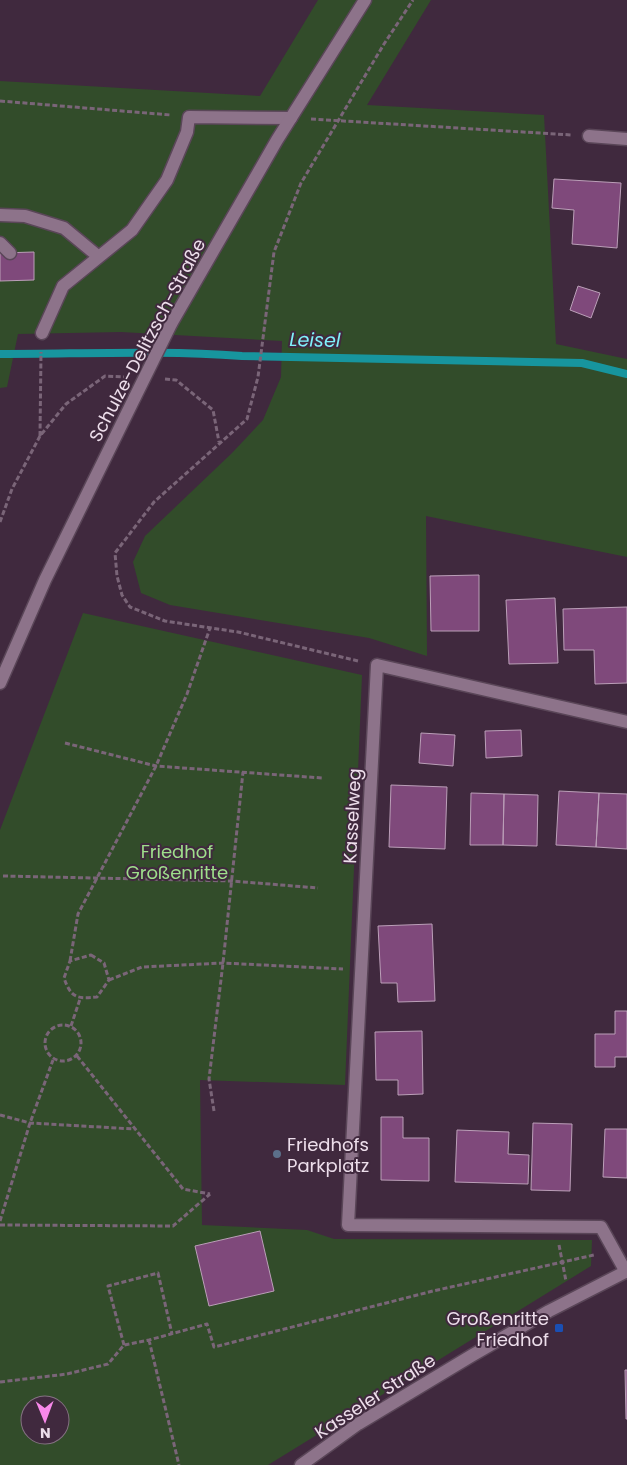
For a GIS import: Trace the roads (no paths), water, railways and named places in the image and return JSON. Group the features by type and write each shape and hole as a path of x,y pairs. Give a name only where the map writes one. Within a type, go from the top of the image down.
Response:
{"street":[{"name":"Schulze-Delitzsch-Straße","path":"0,683 48,572 171,324 291,118 365,0"},
{"path":"42,333 63,286 132,230 167,180 187,132 189,117 291,118"},
{"path":"589,136 627,139"},
{"path":"0,215 25,216 64,228 99,256"},
{"path":"0,243 10,252"},
{"name":"Kasselweg","path":"348,1225 377,666 627,722"},
{"name":"Kasseler Straße","path":"301,1465 358,1424 471,1356 570,1300 627,1271 601,1227 348,1225"}],"waterway":[{"name":"Leisel","path":"0,354 181,353 582,363 627,374"}],"place":[{"name":"Friedhofs Parkplatz","path":"277,1154"},
{"name":"Großenritte Friedhof","path":"559,1328"}],"park label":[{"name":"Friedhof Großenritte","path":"177,861"}]}
